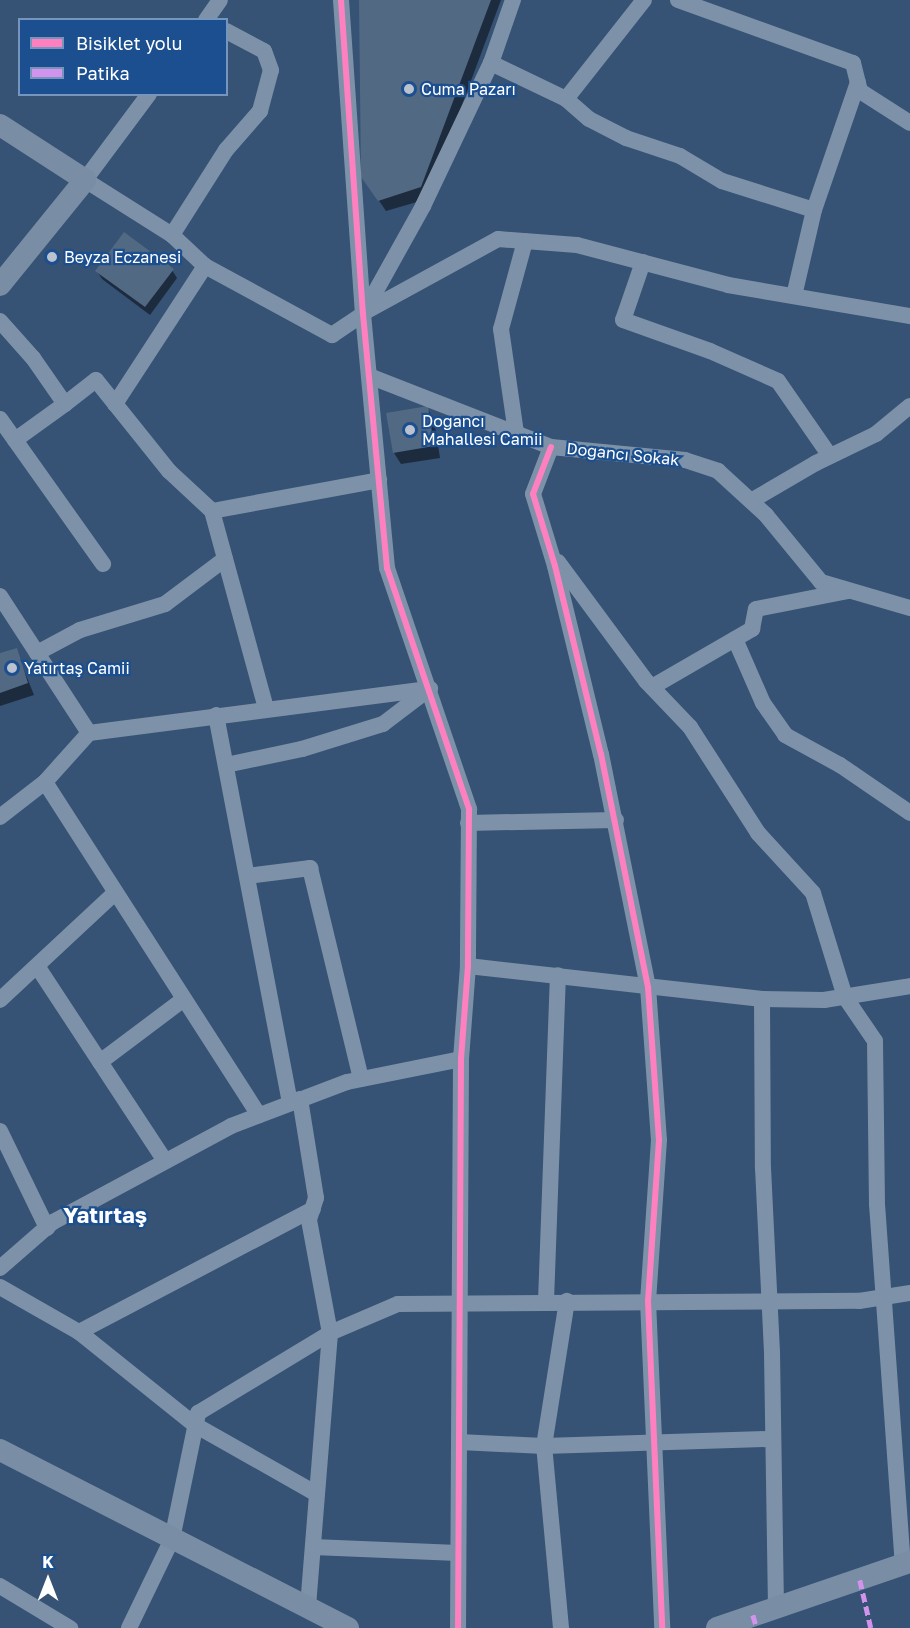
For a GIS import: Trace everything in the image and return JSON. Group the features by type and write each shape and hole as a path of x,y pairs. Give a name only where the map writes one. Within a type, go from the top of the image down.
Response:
{"street":[{"path":"207,18 220,0"},
{"path":"341,0 363,314 387,568 469,809 468,966 461,1059 458,1628"},
{"path":"363,314 423,206 492,63 513,0"},
{"path":"566,99 644,0"},
{"path":"678,0 853,63 860,91 910,123"},
{"path":"172,235 226,150 260,111 271,70 264,51 228,32"},
{"path":"492,63 566,99 589,119 626,138 680,156 722,181 814,210"},
{"path":"794,296 814,210 858,82"},
{"path":"0,285 85,180 148,96"},
{"path":"0,125 172,235 205,266 332,335 363,314 498,239 577,244 728,285 910,316"},
{"path":"516,433 501,329 525,241"},
{"path":"643,262 623,320 710,351 778,381 830,456"},
{"path":"116,405 205,266"},
{"path":"0,321 33,358 65,404"},
{"name":"Doğancı Sokak","path":"369,376 551,447 684,460 718,471 751,501 821,582 910,608"},
{"path":"15,440 96,380 169,471 212,511 266,709"},
{"path":"751,501 830,456 876,434 910,406"},
{"path":"0,419 104,564"},
{"path":"551,447 533,494 552,554 616,820 648,987 659,1140 648,1301 652,1442 662,1628"},
{"path":"212,511 379,480"},
{"path":"552,554 652,687 690,727 758,833 813,892 845,997 875,1041 877,1204 906,1563 717,1628"},
{"path":"37,654 80,630 165,604 225,559"},
{"path":"652,687 752,629 756,609 850,590"},
{"path":"1,601 89,733"},
{"path":"735,639 763,703 785,735 840,765 910,813"},
{"path":"0,817 45,782 89,733 430,689"},
{"path":"226,765 302,749 383,724 430,689"},
{"path":"216,715 247,876 316,1198 309,1220 330,1333 308,1608"},
{"path":"45,782 259,1115"},
{"path":"468,823 616,820"},
{"path":"247,876 310,868 361,1079"},
{"path":"0,1000 116,892"},
{"path":"37,966 165,1161"},
{"path":"468,966 762,999 845,997 910,986"},
{"path":"546,1301 558,975"},
{"path":"100,1062 184,999"},
{"path":"762,999 763,1168 769,1301 776,1608"},
{"path":"0,1268 47,1228 165,1161 259,1115 361,1079 461,1059"},
{"path":"0,1131 47,1228"},
{"path":"79,1332 313,1209"},
{"path":"0,1287 79,1332 195,1425 317,1494"},
{"path":"129,1628 172,1539 198,1413 330,1333 398,1304 459,1300 769,1301 884,1297 910,1293"},
{"path":"561,1628 544,1446 567,1301"},
{"path":"459,1442 544,1446 773,1439"},
{"path":"0,1450 348,1628"},
{"path":"313,1547 458,1553"},
{"path":"0,1586 70,1628"}],"building":[{"name":"Cuma Pazarı","path":"359,0 491,0 421,187 378,201 361,177"},
{"path":"124,232 174,269 145,307 95,271"},
{"name":"Doğancı Mahallesi Camii","path":"428,406 434,446 393,453 386,413"},
{"name":"Yatırtaş Camii","path":"17,648 28,683 0,693 0,653"}],"marked path":[{"path":"860,1580 871,1628"},
{"path":"753,1615 757,1628"}],"cycle path":[{"path":"341,0 363,314 387,568 469,809 468,966 461,1059 458,1628"},
{"path":"551,447 533,494 555,566 601,754 648,987 659,1140 648,1301 662,1628"}],"place":[{"name":"Cuma Pazarı","path":"409,89"},
{"name":"Beyza Eczanesi","path":"52,257"},
{"name":"Doğancı Mahallesi Camii","path":"410,430"},
{"name":"Yatırtaş Camii","path":"12,668"}],"district":[{"name":"Yatırtaş","path":"105,1215"}]}
